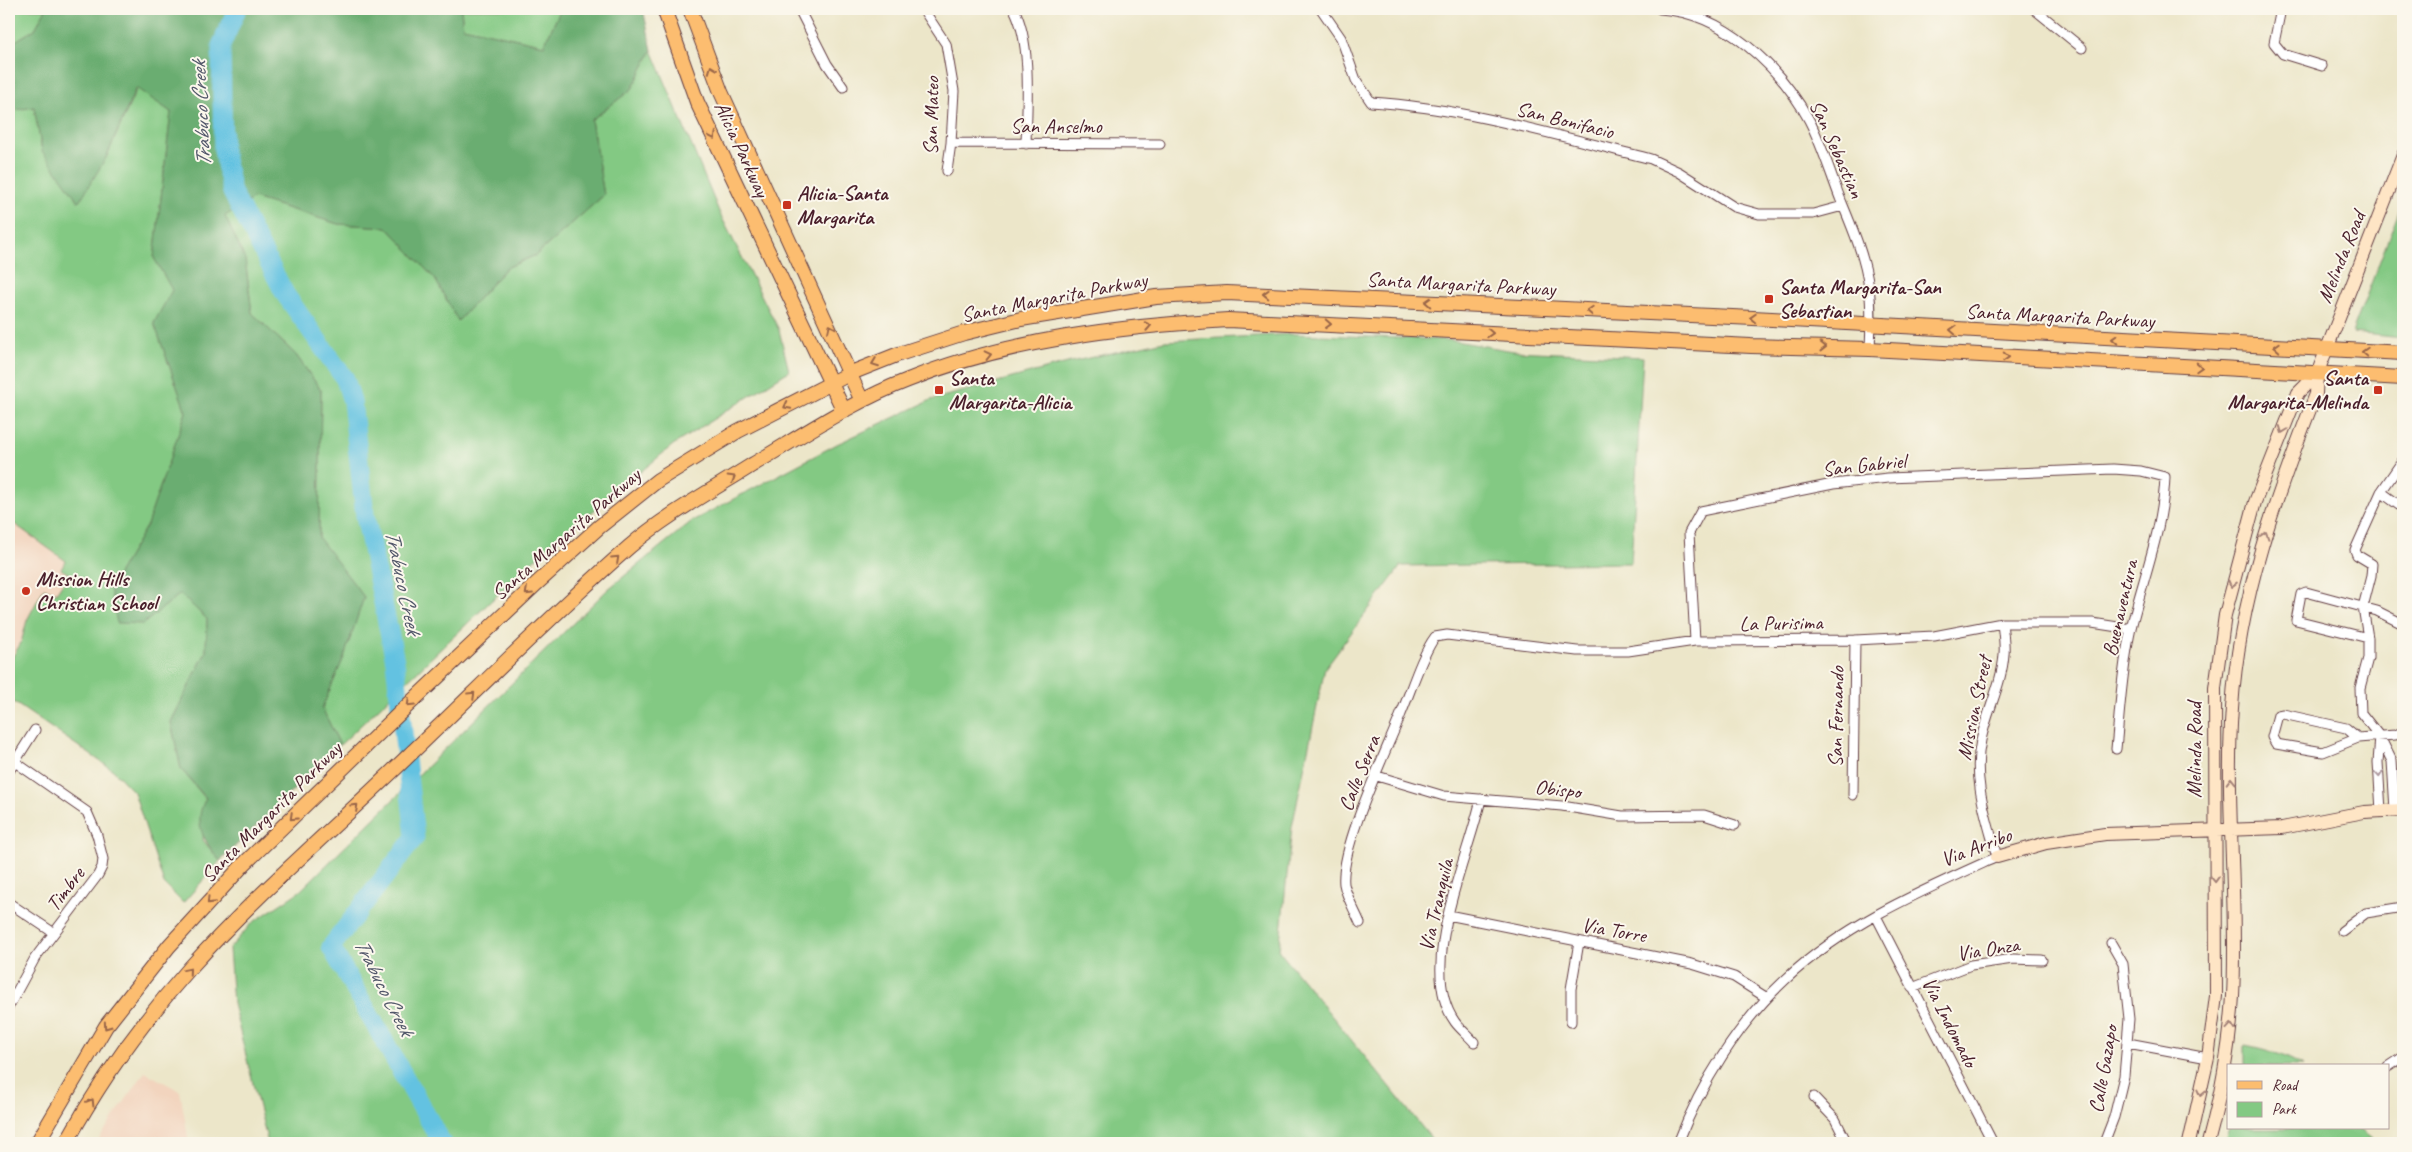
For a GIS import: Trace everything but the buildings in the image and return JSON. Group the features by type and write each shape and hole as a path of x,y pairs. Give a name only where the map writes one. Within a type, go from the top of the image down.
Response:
{"main road":[{"name":"Alicia Parkway","path":"664,9 697,102 844,411"},
{"name":"Alicia Parkway","path":"690,9 721,92 851,373 862,401"},
{"name":"Melinda Road","path":"2208,1143 2219,1098 2231,1029 2234,950 2231,710 2242,618 2263,540 2316,394 2317,374 2403,155"},
{"name":"Santa Margarita Parkway","path":"37,1143 106,1026 169,946 243,865 535,585 599,527 658,480 738,431 851,373 899,354 964,333 1021,319 1156,297 1227,293 1752,318 1871,326 2403,353"},
{"name":"Santa Margarita Parkway","path":"66,1143 116,1064 166,997 192,966 269,889 631,545 690,503 862,401 908,380 971,359 1079,335 1159,324 1228,320 1631,340 1870,348 2403,378"},
{"name":"Melinda Road","path":"2188,1143 2208,1058 2216,996 2215,688 2225,615 2255,502 2298,393 2317,374"},
{"name":"Via Arribo","path":"1997,857 2046,843 2105,834 2282,828 2344,816 2399,810"}],"street":[{"path":"800,9 827,64 843,87"},
{"name":"San Mateo","path":"923,9 946,44 954,91 951,143 946,171"},
{"path":"1014,9 1021,22 1028,81 1026,144"},
{"name":"San Bonifacio","path":"1322,9 1341,38 1356,80 1371,102 1416,105 1460,112 1651,159 1679,172 1734,206 1759,214 1813,214 1843,206"},
{"path":"1604,9 1612,9"},
{"name":"San Sebastian","path":"1660,9 1713,23 1751,49 1786,84 1809,121 1867,273 1871,326 1870,348"},
{"path":"2034,9 2082,48"},
{"path":"2280,9 2274,43 2283,54 2322,66"},
{"name":"San Anselmo","path":"951,143 1160,144"},
{"path":"2399,810 2392,761 2380,737 2361,713 2360,688 2368,658 2368,638 2363,607 2372,564 2357,555 2355,550 2381,492 2403,460"},
{"name":"San Gabriel","path":"1695,641 1689,533 1701,511 1833,484 1888,478 2113,470 2141,470 2165,477"},
{"name":"Buenaventura","path":"2116,749 2122,677 2131,630 2164,504 2165,477"},
{"path":"2381,492 2403,508"},
{"path":"2368,638 2299,621 2295,618 2301,594 2303,592 2377,611 2403,624"},
{"name":"La Purisima","path":"1433,640 1435,637 1447,635 1577,650 1628,652 1695,641 1855,640 1934,636 2002,624 2092,623 2131,630"},
{"name":"Mission Street","path":"1997,857 1979,784 1978,763 1981,740 2000,682 2004,654 2002,624"},
{"name":"Calle Serra","path":"1360,923 1344,884 1347,858 1354,834 1433,640"},
{"name":"San Fernando","path":"1853,795 1855,640"},
{"path":"2358,738 2346,728 2283,714 2278,715 2275,720 2272,737 2276,744 2323,752 2358,738 2380,737 2403,732"},
{"path":"9,771 35,730"},
{"path":"2380,737 2378,762 2381,811"},
{"name":"Timbre","path":"9,1006 35,958 98,875 102,868 103,859 97,835 87,812 15,762"},
{"name":"Obispo","path":"1377,776 1444,796 1562,806 1622,816 1704,815 1735,825"},
{"name":"Via Tranquila","path":"1474,1042 1455,1022 1447,1005 1440,979 1440,955 1448,915 1481,799"},
{"name":"Via Arribo","path":"1678,1143 1701,1092 1722,1056 1767,998 1785,979 1831,944 1876,916 1935,885 1997,857"},
{"path":"9,903 54,933"},
{"path":"2342,931 2366,913 2403,907"},
{"name":"Via Torre","path":"1448,915 1637,952 1701,967 1734,977 1767,998"},
{"name":"Via Indomado","path":"1876,916 1993,1143"},
{"path":"1571,1022 1571,989 1580,942"},
{"name":"Calle Gazapo","path":"2104,1143 2114,1117 2124,1076 2129,1018 2123,964 2111,943"},
{"name":"Via Onza","path":"1912,988 1971,965 2013,959 2042,960"},
{"path":"2128,1042 2208,1058"},
{"path":"2390,1066 2403,1057"},
{"path":"1814,1097 1835,1119 1847,1143"}],"shaded area":[{"name":"Mission Hills Christian School","path":"9,520 67,561 69,574 56,593 44,588 27,620 21,643 10,661"},
{"path":"145,1072 180,1091 189,1143 96,1143"}],"green space":[{"path":"9,9 46,9 35,29 9,45"},
{"path":"46,9 461,9 463,27 544,45 561,9 643,9 652,50 632,89 591,120 604,195 536,255 506,268 458,321 435,279 387,227 338,224 254,198 225,216 245,259 252,313 296,355 321,390 319,538 364,597 344,657 322,708 340,745 220,861 205,839 200,824 202,807 206,798 181,769 171,722 206,652 207,619 180,594 143,624 117,623 110,588 147,525 186,412 154,323 172,290 154,258 171,112 136,88 106,158 79,202 42,151 34,107 9,111 9,45 35,29"},
{"path":"461,9 561,9 544,45 463,27"},
{"path":"652,50 720,214 779,330 789,371 673,445 534,560 340,745 322,708 344,657 364,597 319,539 321,390 296,355 252,313 245,259 224,216 254,198 338,224 387,227 435,279 459,320 506,268 536,255 604,195 591,120 632,89"},
{"path":"137,88 171,112 154,258 173,290 154,323 186,412 147,525 110,588 143,624 180,594 207,619 206,652 171,722 181,769 206,799 203,840 220,861 183,903 164,884 134,792 113,770 9,699 10,661 21,643 27,620 44,588 56,593 69,574 61,569 66,561 9,520 9,111 34,107 42,151 106,158"},
{"path":"2403,201 2403,338 2352,333"},
{"path":"1294,334 1449,340 1514,351 1643,357 1631,563 1401,566 1325,668 1292,827 1279,951 1435,1143 268,1143 233,1004 229,949 252,923 300,891 607,590 692,521 837,444 931,400 1071,362 1164,341"},
{"path":"2245,1045 2275,1053 2299,1064 2245,1064"},
{"path":"2228,1130 2361,1130 2377,1143 2224,1143"}],"waterway":[{"name":"Trabuco Creek","path":"237,9 221,46 223,150 232,192 285,294 345,379 352,401 365,515 395,661 415,837 331,947 442,1143"}],"place":[{"name":"Alicia-Santa Margarita","path":"787,205"},
{"name":"Santa Margarita-San Sebastian","path":"1769,299"},
{"name":"Santa Margarita-Alicia","path":"939,390"},
{"name":"Santa Margarita-Melinda","path":"2378,390"},
{"name":"Mission Hills Christian School","path":"26,591"}]}
